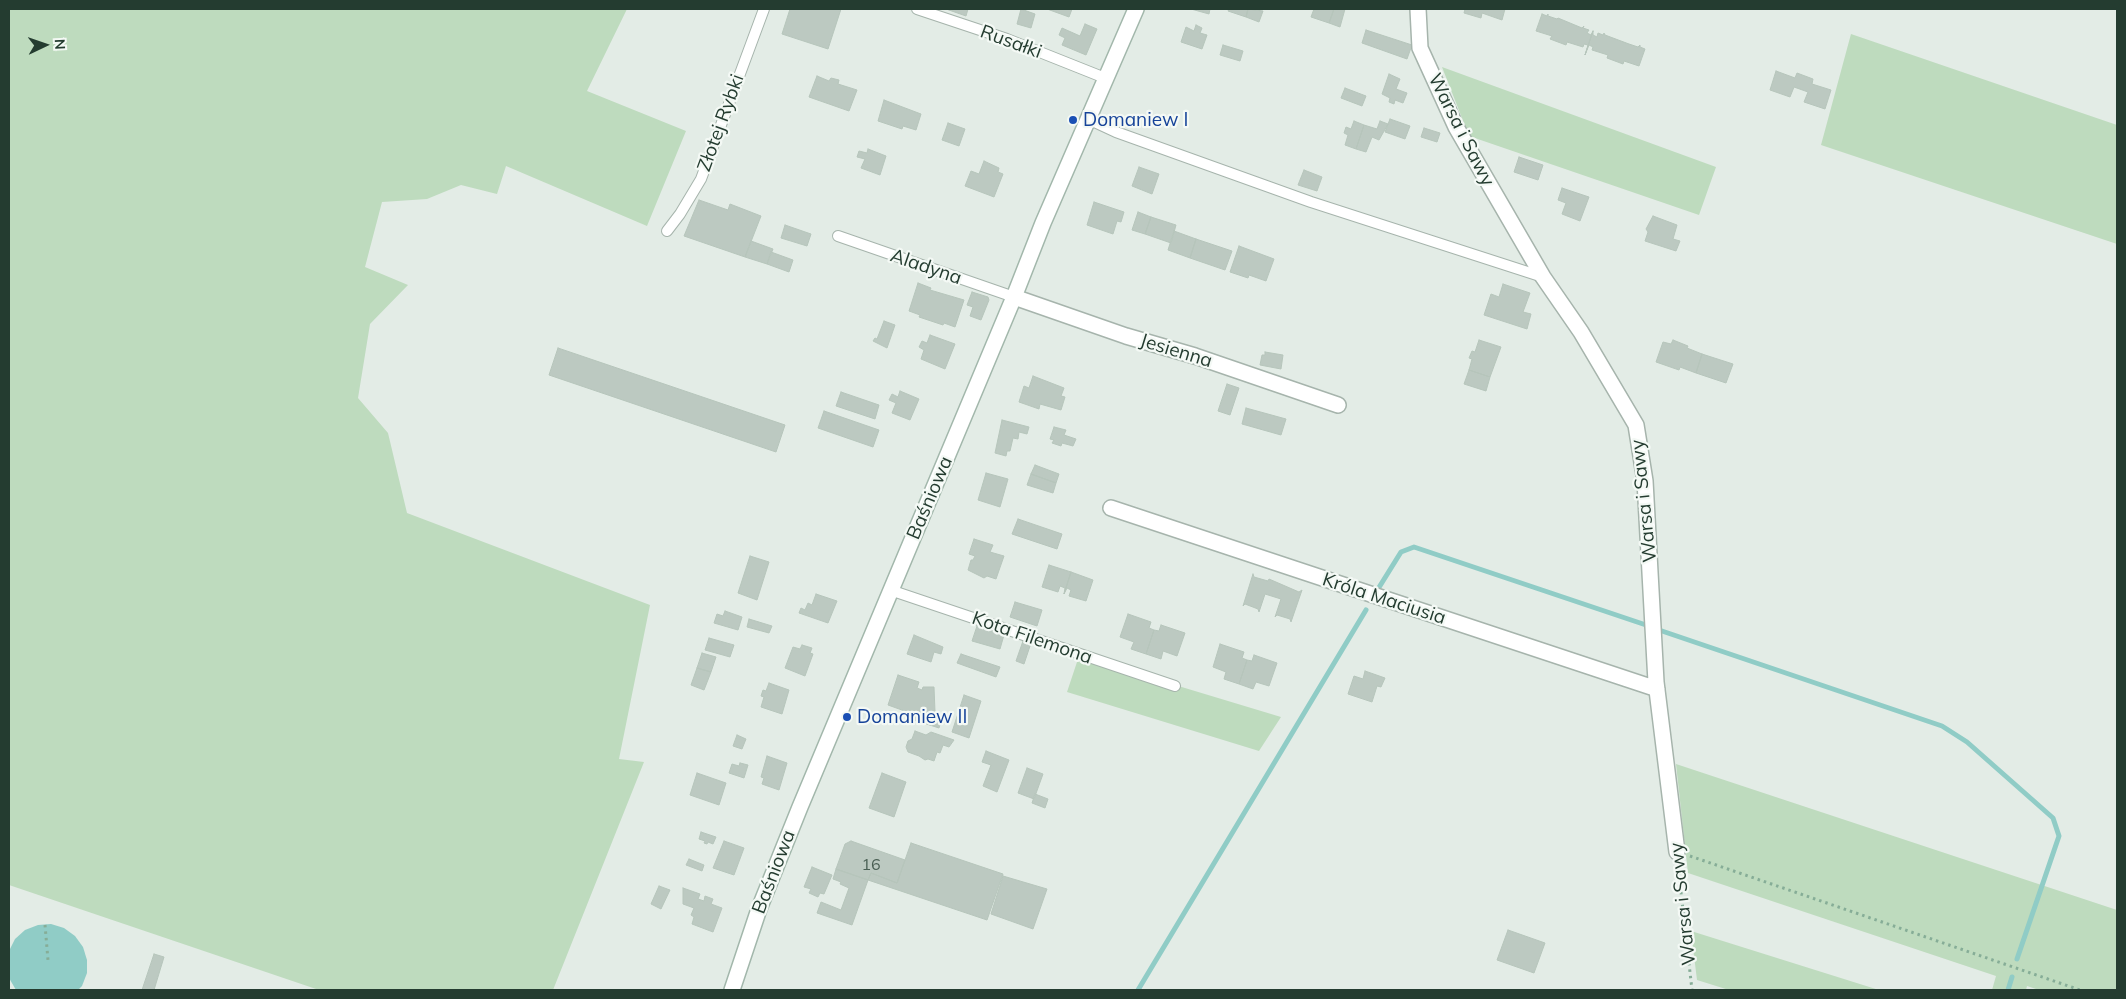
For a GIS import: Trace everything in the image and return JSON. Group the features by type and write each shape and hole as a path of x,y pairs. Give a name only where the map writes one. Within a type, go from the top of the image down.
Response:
{"street":[{"name":"Baśniowa","path":"732,990 759,909 800,807 1105,78 1136,9"},
{"name":"Warsa i Sawy","path":"1418,9 1420,48 1456,128 1543,278 1581,332 1636,425 1646,490 1657,689 1677,852"},
{"name":"Jesienna","path":"1014,297 1126,336 1196,356 1338,405"},
{"name":"Króla Maciusia","path":"1110,508 1657,689"}],"lane":[{"name":"Złotej Rybki","path":"666,231 680,214 701,179 764,9"},
{"name":"Rusałki","path":"917,9 1007,39 1105,78"},
{"path":"1088,119 1116,132 1311,202 1543,278"},
{"name":"Aladyna","path":"838,236 1014,297"},
{"name":"Kota Filemona","path":"890,590 1175,686"}],"path":[{"name":"Warsa i Sawy","path":"1677,852 1692,990"},
{"path":"1677,852 2080,990"},
{"path":"45,925 48,960"}],"green space":[{"path":"9,9 627,9 587,91 686,131 647,226 506,166 497,194 461,185 427,199 382,202 365,267 408,285 370,324 358,398 388,433 407,513 650,605 619,759 644,762 553,990 319,990 9,885"},
{"path":"1851,34 2117,125 2117,244 1821,145"},
{"path":"1442,67 1716,167 1699,215 1469,136"},
{"path":"1079,656 1281,717 1259,751 1067,692"},
{"path":"1676,764 2117,910 2117,990 2039,990 2027,986 2026,990 1992,990 1996,976 1688,873"},
{"path":"1691,931 1879,990 1729,990 1697,980"}],"water":[{"path":"51,924 64,928 75,936 83,947 87,960 87,973 82,986 78,990 16,990 9,978 9,951 15,939 25,930 38,925"}],"building":[{"path":"790,9 841,9 828,49 782,34"},
{"path":"946,9 968,9 966,16"},
{"path":"1021,9 1035,14 1031,28 1017,24"},
{"path":"1047,9 1072,9 1069,17"},
{"path":"1191,9 1210,9 1209,14"},
{"path":"1229,9 1248,9 1246,17 1228,11"},
{"path":"1248,9 1263,11 1259,22 1246,17"},
{"path":"1314,9 1334,9 1329,23 1311,17"},
{"path":"1334,9 1345,9 1340,27 1329,23"},
{"path":"1465,9 1505,9 1502,20 1482,13 1481,18 1464,13"},
{"path":"1542,14 1547,16 1548,14 1548,16 1582,28 1584,26 1583,28 1589,30 1587,33 1591,35 1593,31 1585,55 1588,45 1584,44 1583,47 1567,42 1566,45 1550,39 1552,36 1536,31"},
{"path":"1085,24 1097,29 1086,55 1062,45 1065,38 1059,35 1062,28 1080,36"},
{"path":"1196,25 1202,28 1200,33 1207,35 1202,49 1181,42 1186,27 1194,31"},
{"path":"1366,30 1412,45 1407,59 1362,43"},
{"path":"1593,31 1593,35 1597,37 1598,33 1603,35 1604,33 1638,47 1640,45 1640,47 1645,49 1639,66 1624,61 1623,64 1607,58 1608,55 1592,50 1593,47 1589,45 1585,55"},
{"path":"1223,45 1243,51 1240,61 1220,55"},
{"path":"1776,71 1795,78 1797,73 1813,79 1812,84 1831,90 1825,109 1804,102 1808,92 1794,87 1790,97 1770,90"},
{"path":"1389,74 1400,79 1396,89 1407,93 1403,103 1395,100 1394,104 1389,102 1390,98 1382,94"},
{"path":"817,76 829,81 831,78 839,80 838,84 857,90 849,111 809,97"},
{"path":"1345,88 1366,96 1362,106 1341,98"},
{"path":"884,100 921,114 916,130 903,126 902,129 878,121"},
{"path":"1390,119 1410,126 1405,139 1385,132"},
{"path":"1354,121 1364,125 1356,149 1345,145 1348,135 1344,133 1346,127 1351,129"},
{"path":"1380,121 1388,124 1379,140 1372,137 1366,152 1356,149 1364,125 1377,129"},
{"path":"948,123 965,129 959,146 942,140"},
{"path":"1424,128 1440,133 1437,142 1421,137"},
{"path":"868,149 886,156 880,175 861,168 865,159 857,157 859,151 867,153"},
{"path":"1519,157 1543,165 1538,180 1514,172"},
{"path":"984,161 999,168 998,172 1003,174 994,197 965,186 971,171 979,174"},
{"path":"1139,167 1159,174 1152,194 1132,186"},
{"path":"1304,170 1322,177 1317,191 1298,185"},
{"path":"1562,188 1589,197 1580,221 1562,214 1566,203 1558,200"},
{"path":"699,200 728,210 730,204 761,216 745,257 684,236"},
{"path":"1094,202 1124,212 1121,222 1117,221 1113,234 1087,225"},
{"path":"1138,212 1151,217 1145,234 1132,230"},
{"path":"1653,216 1677,225 1673,239 1680,241 1676,251 1645,241 1648,232 1646,229"},
{"path":"1151,217 1176,225 1171,243 1145,234"},
{"path":"785,225 811,234 807,246 781,238"},
{"path":"1174,231 1196,239 1190,258 1168,250"},
{"path":"1196,239 1232,251 1225,270 1190,258"},
{"path":"751,241 773,249 767,264 745,257"},
{"path":"1239,246 1274,259 1266,281 1249,275 1248,278 1230,272"},
{"path":"771,252 793,260 789,272 767,264"},
{"path":"918,283 931,288 930,290 964,300 955,327 919,317 920,315 909,311"},
{"path":"1503,284 1530,293 1523,312 1531,314 1527,329 1484,315 1491,294 1499,297"},
{"path":"972,292 988,297 989,300 981,320 970,316 973,307 967,305"},
{"path":"884,321 895,325 887,348 873,341 875,338 877,339"},
{"path":"930,335 955,344 945,369 921,359 924,350 919,347 922,341 927,343"},
{"path":"1479,340 1501,347 1490,377 1469,370 1472,359 1469,358 1472,351 1475,352"},
{"path":"1673,340 1702,354 1696,373 1680,367 1679,370 1656,362 1663,342 1671,344"},
{"path":"558,348 785,425 776,452 549,375"},
{"path":"1265,352 1283,355 1281,369 1260,365 1262,355 1265,355"},
{"path":"1702,354 1733,364 1726,383 1696,373"},
{"path":"1469,370 1490,377 1486,391 1464,384"},
{"path":"1033,376 1064,388 1061,396 1065,397 1061,410 1040,404 1039,409 1019,402 1024,386 1029,388"},
{"path":"1227,384 1239,388 1230,415 1218,411"},
{"path":"900,391 919,399 910,420 892,413 896,403 889,400 892,394 898,397"},
{"path":"841,392 879,405 875,419 836,406"},
{"path":"1246,408 1286,419 1281,435 1242,424"},
{"path":"824,411 879,430 873,447 818,428"},
{"path":"1002,420 1029,427 1027,434 1019,432 1018,439 1013,438 1010,451 1007,451 1006,456 995,453"},
{"path":"1054,427 1066,430 1064,435 1076,439 1073,446 1062,443 1061,446 1052,443 1054,440 1050,439"},
{"path":"1035,465 1059,474 1056,483 1031,474"},
{"path":"986,473 1008,479 1000,507 978,500"},
{"path":"1031,474 1056,483 1053,493 1027,485"},
{"path":"1018,519 1062,534 1057,549 1012,534"},
{"path":"974,539 993,545 990,552 1004,556 996,579 987,576 984,578 968,570 971,560 975,556 969,554"},
{"path":"750,556 769,562 757,600 738,593"},
{"path":"1049,565 1071,572 1064,594 1065,588 1060,586 1058,592 1042,587"},
{"path":"1071,572 1093,580 1086,601 1069,596 1071,590 1067,588 1064,594"},
{"path":"1253,574 1254,577 1268,581 1269,579 1299,592 1302,590 1291,622 1290,619 1277,615 1275,617 1281,599 1265,594 1259,612 1258,609 1245,604 1243,606"},
{"path":"816,594 837,601 828,623 799,613 801,608 805,610 808,603 812,605"},
{"path":"1015,602 1042,610 1037,626 1010,617"},
{"path":"725,611 742,617 738,630 714,623 717,614 723,616"},
{"path":"1128,614 1151,622 1149,628 1154,630 1146,654 1131,649 1134,642 1120,637"},
{"path":"749,619 772,626 769,633 747,627"},
{"path":"1161,625 1185,633 1177,656 1163,651 1161,659 1146,654 1154,630 1159,631"},
{"path":"977,626 1004,635 1000,649 972,641"},
{"path":"914,635 943,647 941,654 934,652 931,662 907,654"},
{"path":"709,638 734,645 730,657 705,650"},
{"path":"1023,641 1031,643 1024,664 1016,661"},
{"path":"1220,644 1244,652 1242,658 1247,660 1239,684 1224,679 1226,672 1213,667"},
{"path":"802,645 812,648 810,653 813,654 805,676 785,668 793,647 800,649"},
{"path":"702,653 716,657 711,672 697,668"},
{"path":"961,654 1000,667 996,677 957,663"},
{"path":"1254,655 1277,663 1269,686 1256,682 1253,689 1239,684 1247,660 1252,661"},
{"path":"697,668 711,672 704,690 691,685"},
{"path":"1365,671 1385,678 1381,687 1377,686 1372,702 1348,694 1354,676 1363,679"},
{"path":"898,675 919,682 917,688 922,690 923,687 934,687 935,712 932,715 942,718 939,728 911,719 913,714 888,705"},
{"path":"769,683 789,690 782,714 761,707 764,697 761,696 763,690 766,691"},
{"path":"964,695 981,701 969,738 952,732"},
{"path":"915,731 926,735 931,732 954,740 949,747 943,745 940,753 937,752 934,761 925,760 908,752 906,747"},
{"path":"737,735 746,739 742,749 733,746"},
{"path":"986,751 1009,760 997,792 983,786 991,765 982,762"},
{"path":"767,756 787,763 779,790 762,784 764,778 761,777"},
{"path":"740,763 748,765 744,778 729,773 732,764 739,766"},
{"path":"1027,768 1043,774 1034,799 1018,793"},
{"path":"697,773 726,783 719,805 690,795"},
{"path":"882,773 906,782 894,817 869,808"},
{"path":"1035,794 1048,799 1045,808 1032,803"},
{"path":"701,832 716,837 713,844 704,843 705,841 699,839"},
{"path":"724,841 744,848 734,875 713,868"},
{"path":"851,841 905,860 897,883 871,873 868,880 836,869 845,844"},
{"path":"911,843 1003,874 987,920 868,880 871,873 897,883"},
{"path":"689,859 704,865 702,871 686,865"},
{"path":"812,867 832,875 824,894 820,893 818,897 809,893 811,889 804,887"},
{"path":"836,869 868,880 852,925 817,913 821,902 841,910 849,888 833,879"},
{"path":"1003,876 1047,889 1033,929 991,914"},
{"path":"659,886 670,890 661,909 651,904"},
{"path":"683,888 700,894 698,899 704,901 705,896 713,899 711,904 722,908 713,932 692,924 694,917 691,915 694,908 683,904"},
{"path":"1508,930 1545,943 1534,973 1497,960"},
{"path":"154,954 164,957 154,990 142,990"}],"waterway":[{"path":"1378,589 1401,552 1414,547 1649,626"},
{"path":"1138,990 1366,610"},
{"path":"1659,630 1942,726 1967,742 2053,818 2059,836 2017,959"},
{"path":"2008,990 2012,977"}],"place":[{"name":"Domaniew I","path":"1073,120"},
{"name":"Domaniew II","path":"847,717"}]}
